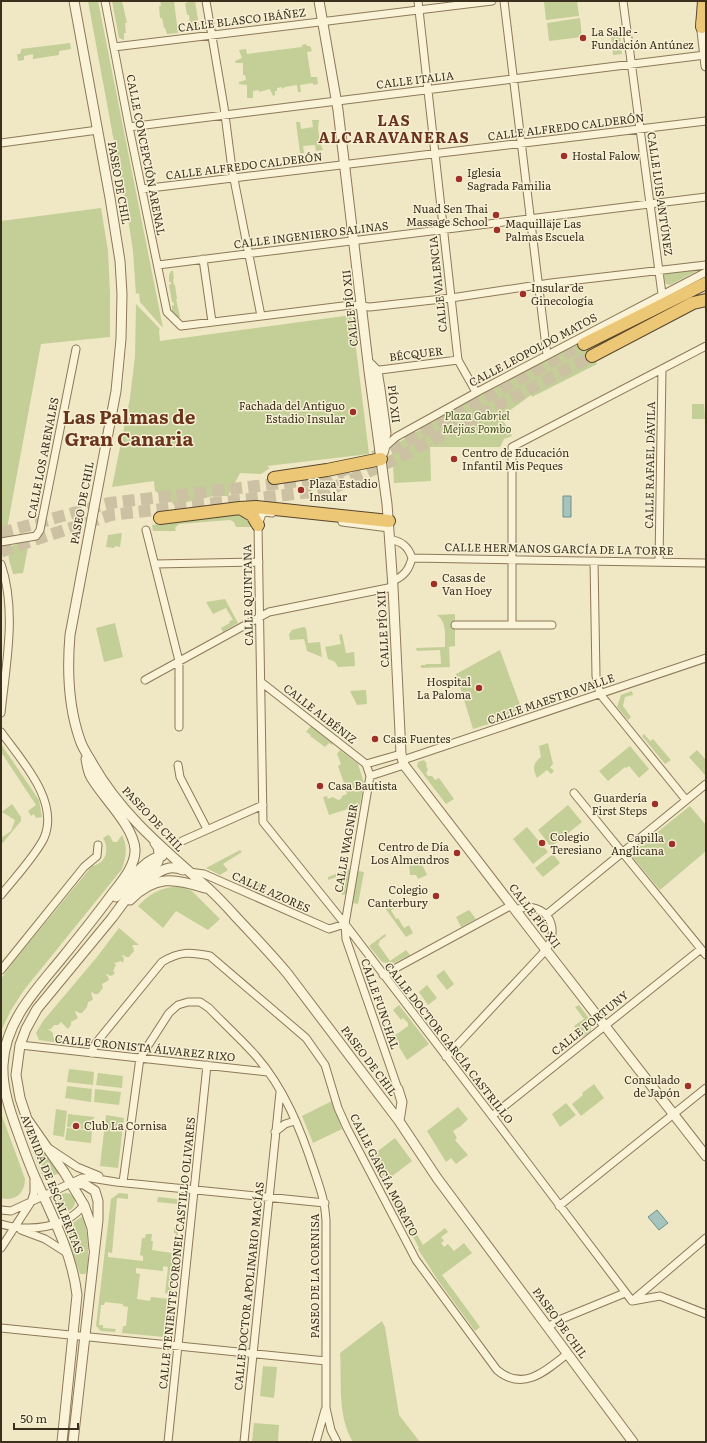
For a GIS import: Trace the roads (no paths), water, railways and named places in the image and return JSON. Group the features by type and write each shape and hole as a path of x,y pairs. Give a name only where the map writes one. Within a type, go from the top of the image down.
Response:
{"highway":[{"path":"702,27 703,3"},
{"path":"584,344 706,283"},
{"path":"592,356 693,303 706,300"},
{"path":"274,478 327,470 380,455"},
{"path":"240,508 252,515 258,525"},
{"path":"160,518 240,508 274,508 389,524"}],"street":[{"name":"PASEO DE CHIL","path":"74,1 120,261 122,312 120,362 116,391 70,635 68,660 69,690 72,714 80,741 100,777 124,808 152,839 210,890 275,958 399,1121 437,1178 633,1442"},
{"name":"CALLE CONCEPCIÓN ARENAL","path":"105,1 167,312 181,326 212,322"},
{"path":"206,1 234,178 261,316"},
{"name":"CALLE VALENCIA","path":"418,1 458,360 476,392"},
{"name":"CALLE BLASCO IBÁÑEZ","path":"114,47 492,1"},
{"path":"504,1 547,355"},
{"name":"CALLE LUIS ANTÚNEZ","path":"623,1 662,294"},
{"name":"CALLE PÍO XII","path":"319,2 337,101 389,524 403,759 546,950 706,1156"},
{"path":"702,27 706,66"},
{"name":"CALLE ITALIA","path":"129,127 705,55"},
{"name":"CALLE ALFREDO CALDERÓN","path":"142,189 706,121"},
{"path":"1,143 98,130"},
{"name":"CALLE INGENIERO SALINAS","path":"158,265 706,197"},
{"path":"204,259 212,322 351,304 370,307 451,298 538,285 706,265"},
{"name":"CALLE LEOPOLDO MATOS","path":"380,455 386,446 396,437 476,392 706,272"},
{"path":"512,625 512,447 706,346"},
{"name":"CALLE LOS ARENALES","path":"1,542 36,536 40,530 76,349"},
{"name":"BÉCQUER","path":"377,371 458,360"},
{"name":"PÍO XII","path":"368,362 377,371 386,433 380,455"},
{"name":"CALLE RAFAEL DÁVILA","path":"659,562 662,369"},
{"path":"386,433 389,436 396,437"},
{"path":"258,525 260,516 266,512 389,524"},
{"name":"CALLE QUINTANA","path":"258,525 263,805"},
{"path":"146,530 179,661 179,727"},
{"path":"145,680 269,612 393,584 404,576 410,567 412,558 409,550 403,544 390,539"},
{"name":"CALLE HERMANOS GARCÍA DE LA TORRE","path":"412,558 706,563"},
{"path":"594,561 596,676 600,694 686,800"},
{"path":"155,564 258,562"},
{"path":"1,564 8,598 10,624 1,713"},
{"path":"455,625 552,625"},
{"name":"CALLE MAESTRO VALLE","path":"403,759 706,658"},
{"name":"CALLE ALBÉNIZ","path":"261,682 366,764"},
{"path":"1,732 41,789 46,803 47,822 44,838 41,843 1,895"},
{"name":"AVENIDA DE ESCALERITAS","path":"62,1442 77,1295 75,1278 56,1223 34,1176 11,1114 4,1085 3,1066 6,1046 14,1023 26,1003 125,877 134,859 135,849 132,838 124,822 91,776 80,741"},
{"path":"403,759 370,776 366,764 403,759"},
{"path":"178,765 180,777 207,829"},
{"name":"CALLE WAGNER","path":"345,924 370,776"},
{"path":"546,915 706,784"},
{"path":"574,793 704,952"},
{"path":"182,841 263,805"},
{"name":"CALLE DOCTOR GARCÍA CASTRILLO","path":"263,805 263,822 345,924 632,1301"},
{"path":"112,918 122,903 158,862 158,847 152,839"},
{"path":"1,970 84,867 97,856 98,845"},
{"path":"76,941 152,859 169,857 177,862"},
{"path":"122,903 157,872 175,866 188,872"},
{"name":"CALLE AZORES","path":"188,872 204,874 329,929 345,924"},
{"path":"112,918 136,895 147,887 158,882 176,880 210,890"},
{"path":"383,974 514,907 537,909 546,915 551,924 553,933 551,942 546,950 446,1056"},
{"name":"AVENIDA DE ESCALERITAS","path":"94,1249 92,1228 84,1205 71,1183 27,1119 20,1098 16,1075 20,1045 26,1028 36,1009 112,918"},
{"name":"CALLE FUNCHAL","path":"345,924 346,939 398,1089"},
{"name":"CALLE FORTUNY","path":"492,1116 604,1025 704,952"},
{"name":"CALLE GARCÍA MORATO","path":"91,1053 96,1043 162,962 170,957 183,953 194,953 210,956 287,1020 306,1038 314,1049 325,1065 338,1108 346,1128 416,1260 497,1370 510,1378 520,1380 526,1379 540,1374 568,1354"},
{"name":"PASEO DE LA CORNISA","path":"120,1182 140,1058 169,1013 178,1005 188,1002 200,1002 209,1008 256,1056 280,1091 308,1152 325,1203 326,1408 331,1430 337,1442"},
{"name":"CALLE CRONISTA ÁLVAREZ RIXO","path":"20,1045 268,1072"},
{"name":"CALLE TENIENTE CORONEL CASTILLO OLIVARES","path":"168,1442 208,1065"},
{"path":"559,1206 706,1088"},
{"path":"387,1106 396,1098 398,1089"},
{"path":"398,1089 402,1102 399,1121"},
{"name":"CALLE DOCTOR APOLINARIO MACÍAS","path":"244,1442 280,1091"},
{"path":"276,1132 285,1124 295,1121"},
{"path":"44,1144 77,1168 120,1182"},
{"path":"1,1248 31,1202 35,1186 34,1176"},
{"path":"1,1210 11,1211 82,1178 325,1203"},
{"name":"AVENIDA DE ESCALERITAS","path":"71,1183 84,1184 94,1191 98,1206 98,1220 73,1442"},
{"path":"14,1228 40,1228 56,1223 78,1212 84,1205"},
{"path":"1,1224 45,1239 67,1253"},
{"path":"632,1301 706,1238"},
{"path":"548,1327 559,1320 626,1293"},
{"path":"632,1301 660,1296 706,1314"},
{"path":"1,1328 326,1361"},
{"path":"316,1442 326,1408"}],"water":[{"path":"563,496 571,496 571,517 563,517"},
{"path":"657,1210 668,1223 659,1230 648,1217"}],"tunnel":[{"path":"374,457 584,344"},
{"path":"1,552 111,515 329,490 398,458 592,356"},
{"path":"1,533 109,503 327,478 348,468"}],"place":[{"name":"La Salle - Fundación Antúnez","path":"583,38"},
{"name":"Hostal Falow","path":"564,156"},
{"name":"Iglesia Sagrada Familia","path":"459,179"},
{"name":"Nuad Sen Thai Massage School","path":"496,215"},
{"name":"Maquillaje Las Palmas Escuela","path":"497,230"},
{"name":"Insular de Ginecología","path":"523,294"},
{"name":"Fachada del Antiguo Estadio Insular","path":"353,412"},
{"name":"Centro de Educación Infantil Mis Peques","path":"454,459"},
{"name":"Plaza Estadio Insular","path":"301,490"},
{"name":"Casas de Van Hoey","path":"434,584"},
{"name":"Hospital La Paloma","path":"479,688"},
{"name":"Casa Fuentes","path":"375,739"},
{"name":"Casa Bautista","path":"320,786"},
{"name":"Guardería First Steps","path":"655,804"},
{"name":"Colegio Teresiano","path":"542,843"},
{"name":"Capilla Anglicana","path":"672,844"},
{"name":"Centro de Día Los Almendros","path":"457,853"},
{"name":"Colegio Canterbury","path":"436,896"},
{"name":"Consulado de Japón","path":"688,1086"},
{"name":"Club La Cornisa","path":"76,1126"}],"district":[{"name":"LAS ALCARAVANERAS","path":"394,130"},
{"name":"Las Palmas de Gran Canaria","path":"129,428"}],"park label":[{"name":"Plaza Gabriel Mejias Pombo","path":"477,422"}]}
